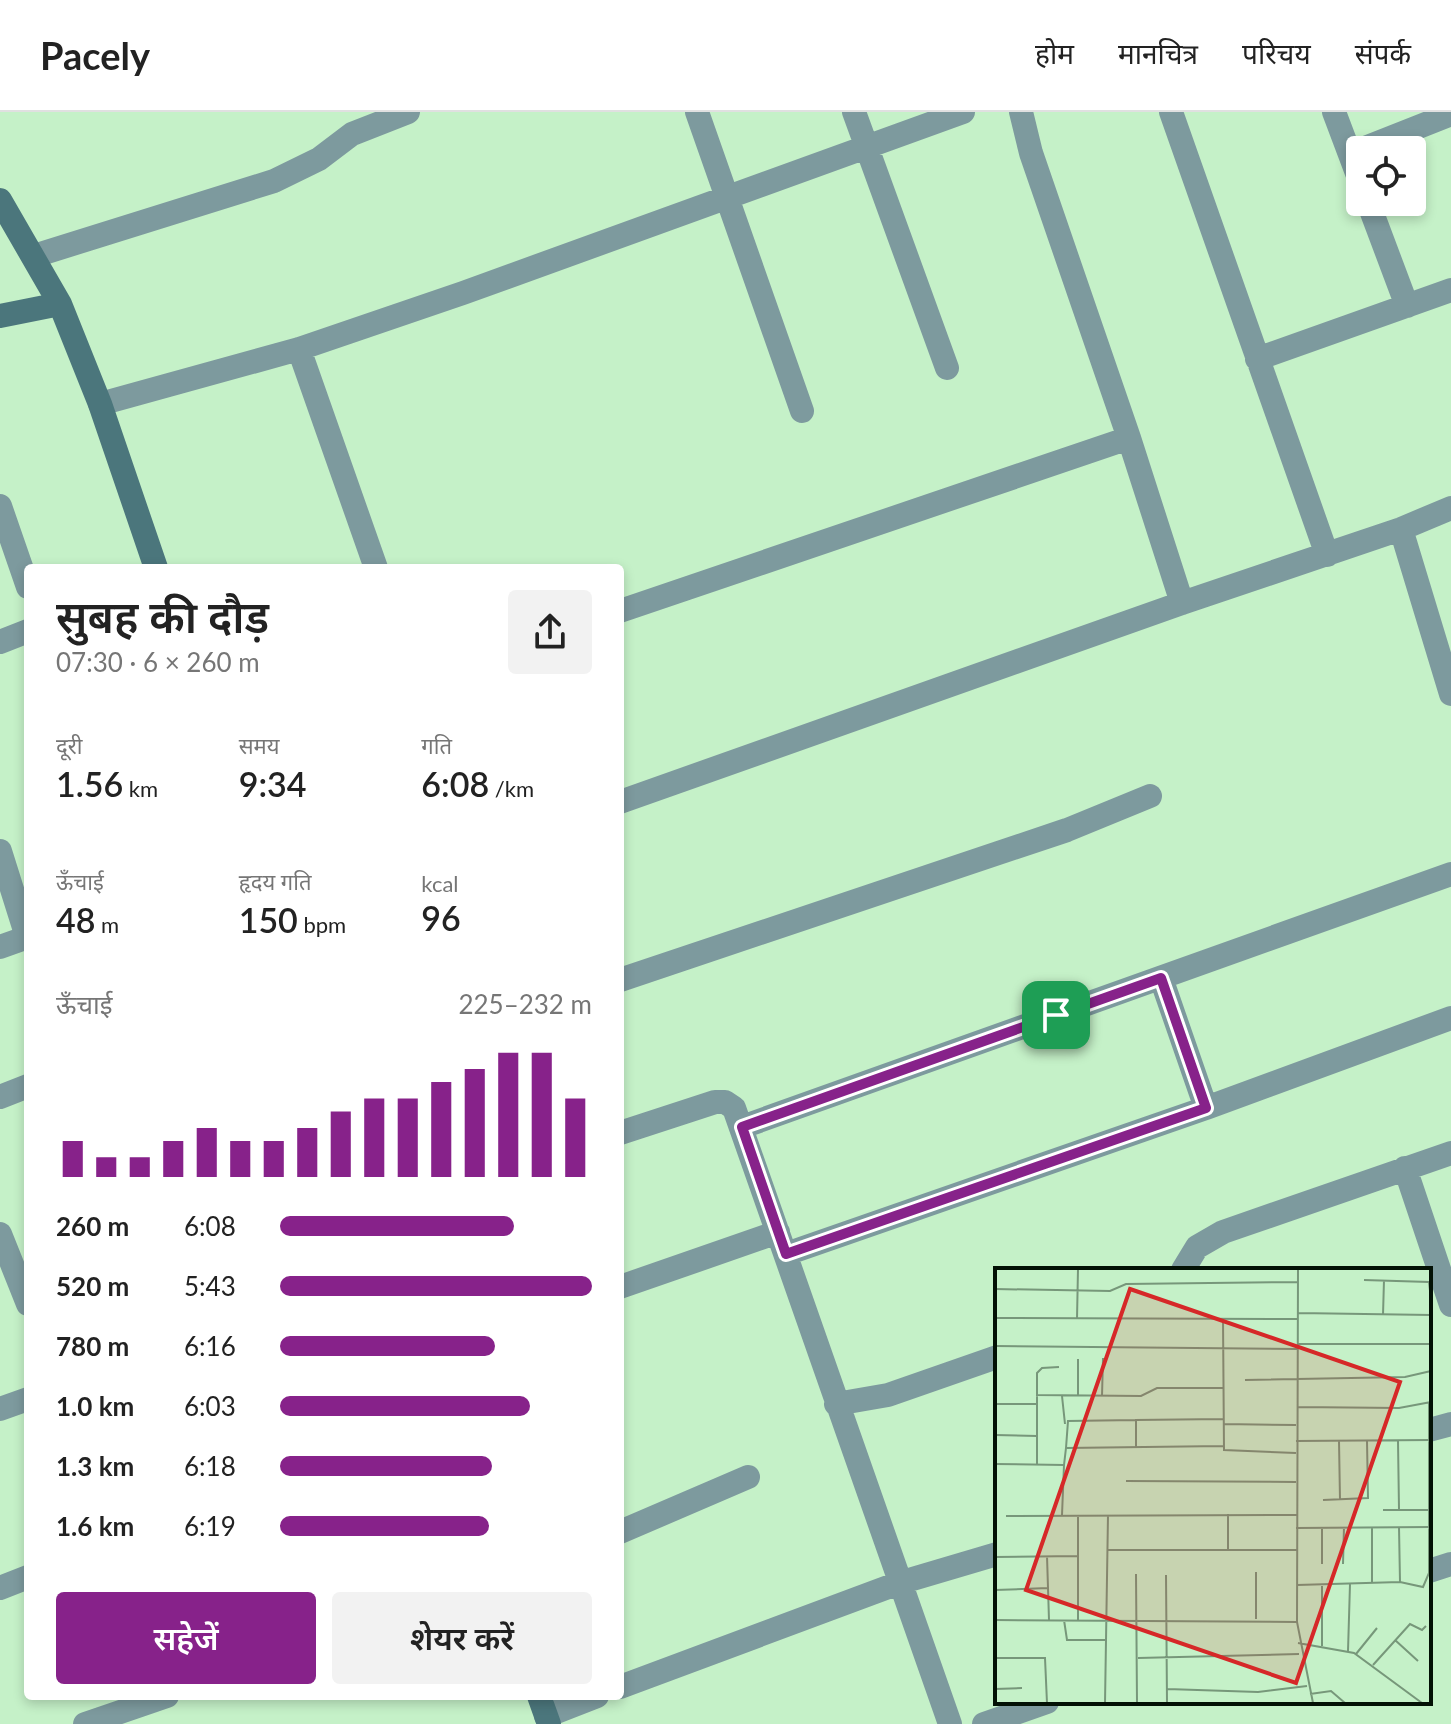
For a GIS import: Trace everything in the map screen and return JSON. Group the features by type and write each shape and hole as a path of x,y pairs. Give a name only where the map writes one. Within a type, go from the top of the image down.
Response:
{"street":[{"path":"34,256 274,181 319,159 352,134 408,112"},
{"path":"697,112 802,411"},
{"path":"854,112 947,368"},
{"path":"100,404 299,349 963,112"},
{"path":"1021,112 1031,153 1182,603"},
{"path":"1171,112 1327,555"},
{"path":"1334,112 1346,144"},
{"path":"1395,136 1451,114"},
{"path":"0,200 60,304 100,404 155,564"},
{"path":"1373,216 1407,306"},
{"path":"1257,359 1451,290"},
{"path":"0,316 60,304"},
{"path":"299,349 375,564"},
{"path":"624,610 1129,438"},
{"path":"0,506 24,575"},
{"path":"624,801 1182,603 1401,529 1451,508"},
{"path":"1401,529 1451,694"},
{"path":"0,642 24,633"},
{"path":"624,979 1067,830 1150,796"},
{"path":"0,851 24,925"},
{"path":"742,1127 1451,874"},
{"path":"0,947 24,938"},
{"path":"1161,978 1206,1108"},
{"path":"624,1286 782,1243 1206,1108 1451,1018"},
{"path":"0,1097 24,1088"},
{"path":"624,1132 715,1102 725,1102 734,1108 950,1724"},
{"path":"1184,1268 1197,1247 1223,1232 1451,1153"},
{"path":"1405,1168 1451,1305"},
{"path":"0,1234 24,1294"},
{"path":"836,1404 888,1395 995,1358"},
{"path":"0,1409 24,1400"},
{"path":"1431,1429 1451,1424"},
{"path":"624,1530 748,1477"},
{"path":"624,1686 899,1583 995,1555"},
{"path":"1431,1570 1451,1564"},
{"path":"0,1588 24,1579"},
{"path":"85,1724 155,1700"},
{"path":"545,1712 584,1700"},
{"path":"984,1724 1041,1704"}],"route":[{"path":"1161,978 1206,1108 786,1254 742,1127 1056,1015 1161,978"}]}
